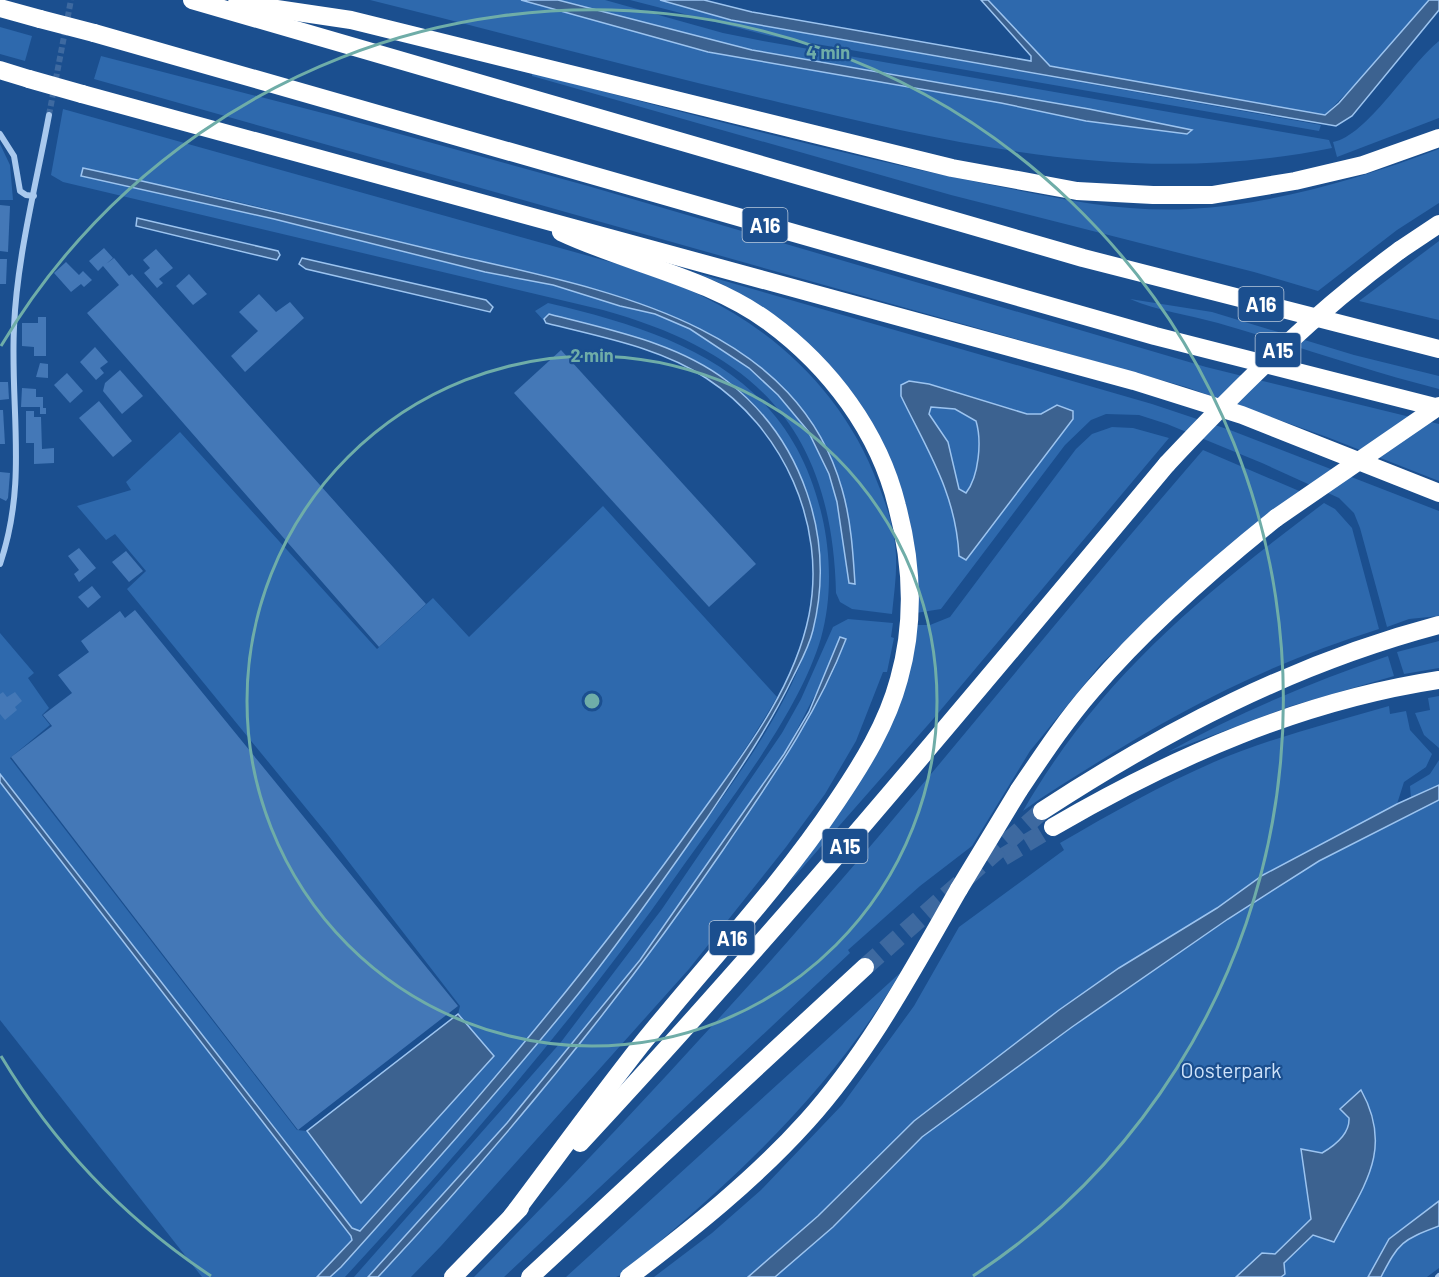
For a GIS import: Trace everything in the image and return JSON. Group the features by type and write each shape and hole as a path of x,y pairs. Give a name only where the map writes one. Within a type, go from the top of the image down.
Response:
{"highway":[{"name":"A16","path":"192,0 1083,258 1439,349"},
{"path":"216,0 351,20 952,168 1077,191 1212,195 1294,181 1363,165 1439,138"},
{"name":"A16","path":"0,8 1144,333 1439,407"},
{"name":"A16","path":"0,70 1134,381 1242,416 1439,493"},
{"name":"A16","path":"512,1216 642,1044 744,924 831,811 861,766 884,720 899,680 908,635 909,606 906,539 883,462 866,429 837,385 769,322 727,297 658,268 587,244 521,213"},
{"name":"A15","path":"453,1277 722,987 918,762 1167,464 1242,384 1306,324 1349,287 1439,224"},
{"path":"629,1277 701,1222 779,1150 845,1074 896,998 1019,790 1091,690 1149,629 1223,560 1276,518 1439,407"},
{"path":"1042,811 1115,763 1176,729 1286,677 1367,646 1439,625"},
{"path":"1053,827 1118,789 1191,753 1263,726 1385,690 1439,680"},
{"path":"530,1277 865,967"}],"street":[{"path":"0,564 15,502 18,476 14,329 16,296 49,115"},
{"path":"0,134 15,156 20,190 26,195 34,196"}],"green space":[{"path":"370,0 521,0 708,52 1001,103 1086,121 1187,134 1192,130 1089,109 752,50 559,0 605,0 723,33 1329,140 1332,148 1261,159 1191,164 1123,163 1055,157 988,147 730,91"},
{"path":"630,0 660,0 731,20 1321,125 1319,131 770,36"},
{"path":"988,0 1437,0 1325,115 1050,66"},
{"path":"0,27 32,36 25,61 0,54"},
{"path":"1439,41 1439,118 1337,157 1333,142 1346,137 1374,114"},
{"path":"101,56 342,118 588,186 1206,367 1439,424 1439,481 1327,437 1186,387 94,79"},
{"path":"532,73 865,158 1056,198 1109,206 1163,210 1254,202 1347,180 1439,149 1439,203 1397,230 1318,291 1254,272 951,195 532,76"},
{"path":"63,109 621,265 702,296 759,330 785,350 830,398 849,425 865,453 878,484 892,528 896,562 892,614 852,609 840,602 836,593 831,536 820,486 801,443 776,406 743,375 704,349 657,328 603,310 63,182 51,175","holes":["81,176 185,190 545,276 609,294 670,316 727,345 777,382 816,429 842,489 848,512 854,584 849,583 837,502 829,474 808,431 778,395 749,368 690,329 655,314 620,306 553,285 485,272 274,219"]},
{"path":"0,144 10,165 13,200 0,200"},
{"path":"1439,241 1439,320 1359,301"},
{"path":"697,273 1152,404 1230,430 1439,511 1439,616 1409,619 1387,627 1360,528 1354,513 1339,498 1167,424 1139,415 1106,414 1091,420 1065,445 941,609 916,613 917,582 910,522 892,465 864,412 847,386 724,285","holes":["909,381 929,384 1027,414 1041,414 1057,405 1074,414 966,560 959,555 952,512 939,473 901,396 901,390"]},
{"path":"1130,299 1212,312 1354,355 1439,376 1439,389 1218,323 1163,310"},
{"path":"548,303 640,329 682,346 720,367 754,394 783,427 806,467 822,516 829,577 825,623 810,668 795,699 758,761 599,981 475,1131 345,1277 330,1277 381,1223 524,1060 641,911 731,786 770,725 801,662 818,609 821,567 811,505 787,448 764,416 736,387 720,375 668,348 549,314 544,319 546,323 535,311"},
{"path":"931,407 955,409 976,421 979,438 978,458 974,477 966,493 959,489 929,414"},
{"path":"1112,427 1133,428 1169,438 934,718 789,883 857,786 915,625 930,625 950,617 1076,449 1092,434"},
{"path":"180,432 377,649 433,598 469,637 603,506 777,697 744,751 684,838 608,940 528,1039 360,1231 352,1228 0,774 0,633 34,673 28,678 49,708 42,715 50,725 10,758 297,1130 307,1131 361,1203 494,1056 458,1014 460,1006 328,835 127,589 146,571 115,534 106,540 77,506 131,490 126,482"},
{"path":"1203,450 1304,493 1176,593 1101,664 1030,751 972,846 920,886 848,950 850,953 504,1277 474,1277 630,1115 781,949 879,836"},
{"path":"1324,503 1335,509 1352,528 1379,629 1304,655 1198,704 1129,743 1023,811 1053,763 1086,719 1157,641 1237,571"},
{"path":"848,619 893,623 891,637 894,638 887,672 883,672 856,741 825,794 786,847 689,969 441,1246 411,1277 378,1277 513,1125 639,967 782,763 837,663 822,683 791,742 760,790 611,997 533,1093 410,1232 368,1277 354,1277 561,1042 662,909 782,733 801,699 833,627"},
{"path":"1439,641 1439,668 1404,674 1397,652"},
{"path":"1388,656 1394,676 1291,706 1168,752 1276,699"},
{"path":"1439,696 1439,748 1424,735 1415,713 1430,710 1428,698"},
{"name":"Oosterpark","path":"1389,706 1390,714 1406,711 1410,730 1432,754 1426,767 1404,782 1397,804 1387,809 1439,796 1439,1268 1427,1277 1381,1277 1396,1249 1371,1277 654,1277 712,1233 761,1190 842,1105 914,1006 959,927 1064,850 1060,843 1155,790 1235,753"},
{"path":"1439,760 1439,785 1411,798 1410,786 1430,774"},
{"path":"0,782 353,1239 317,1277 202,1277 0,1020"},
{"path":"900,973 851,1047 794,1115 732,1178 621,1275 616,1277 566,1277"}],"shaded area":[{"path":"521,0 558,0 752,50 1089,109 1192,130 1187,134 1086,121 1001,103 708,52"},
{"path":"660,0 704,0 752,12 1031,61 1031,56 981,0 988,0 1050,66 1325,115 1339,103 1429,0 1439,0 1439,10 1352,116 1336,126 731,20"},
{"path":"83,168 550,277 673,316 729,345 777,382 816,429 842,489 848,512 855,584 849,583 837,502 829,474 808,431 778,395 749,368 690,329 655,314 620,306 553,285 485,272 274,219 81,176"},
{"path":"137,218 278,251 280,255 277,260 136,226"},
{"path":"302,258 486,300 493,307 490,312 306,269 299,264"},
{"path":"549,314 641,339 686,356 727,381 753,405 775,431 793,461 807,492 816,526 820,560 819,595 813,630 784,696 753,749 707,818 596,972 492,1097 341,1267 330,1277 317,1277 352,1240 351,1236 0,782 0,774 352,1228 360,1231 536,1029 659,871 749,746 779,696 802,643 809,615 813,581 811,547 805,513 793,481 777,451 757,423 733,399 688,367 629,344 546,323 544,319"},
{"path":"909,381 929,384 1027,414 1041,414 1057,405 1073,411 1073,419 966,560 959,556 957,533 946,492 901,396 901,385","holes":["931,407 955,409 976,421 978,429 978,458 974,477 966,493 959,489 948,442 929,414"]},
{"path":"840,637 846,639 806,722 723,850 643,962 515,1123 470,1175 378,1277 368,1277 507,1123 640,960 784,754 809,712"},
{"path":"1439,785 1439,800 1319,861 1228,919 1072,1027 922,1137 833,1227 775,1277 748,1277 818,1216 914,1121 1059,1010 1119,968 1217,908 1263,875 1397,804"},
{"path":"458,1014 494,1056 361,1203 307,1131"},
{"path":"1361,1090 1371,1112 1375,1132 1375,1151 1364,1186 1334,1242 1313,1235 1284,1263 1285,1274 1281,1277 1236,1277 1262,1253 1275,1254 1311,1219 1301,1149 1322,1153 1340,1139 1347,1129 1349,1118 1340,1109"},
{"path":"1439,1201 1439,1226 1403,1244 1392,1256 1381,1277 1368,1277 1389,1239"}],"building":[{"path":"0,205 10,206 8,252 0,251"},
{"path":"104,248 113,258 106,264 114,258 129,276 132,274 426,604 379,647 87,313 119,285 103,266 98,271 89,261"},
{"path":"156,249 173,268 159,279 163,283 157,288 144,273 150,268 143,260"},
{"path":"0,259 7,259 6,284 0,284"},
{"path":"66,262 79,275 83,271 92,280 84,287 81,284 71,292 54,273"},
{"path":"189,274 207,294 193,305 176,286"},
{"path":"259,294 276,312 290,302 304,318 245,372 231,356 258,331 239,312"},
{"path":"38,317 46,317 46,356 34,356 34,347 22,346 22,323 38,323"},
{"path":"95,347 108,362 100,368 104,373 96,380 80,362"},
{"path":"561,350 756,564 709,607 514,393"},
{"path":"40,363 48,364 48,378 36,377"},
{"path":"120,370 143,396 122,414 103,391 105,383"},
{"path":"67,373 83,391 70,403 54,385"},
{"path":"0,382 8,382 9,399 0,400"},
{"path":"22,388 36,389 36,397 43,397 43,408 46,408 46,414 40,414 40,407 21,407"},
{"path":"99,401 132,441 113,457 79,418"},
{"path":"0,410 3,410 5,444 0,444"},
{"path":"26,411 34,411 34,417 41,417 42,449 54,448 54,463 34,464 34,443 26,443"},
{"path":"0,472 10,473 6,501 0,498"},
{"path":"79,548 96,568 79,582 74,574 79,570 68,556"},
{"path":"126,551 143,571 129,582 112,562"},
{"path":"92,586 101,597 88,608 78,597"},
{"path":"135,610 458,1006 298,1130 11,757 52,726 43,715 72,693 58,675 89,652 81,641 120,611 125,618"},
{"path":"3,692 7,697 15,692 22,701 15,707 17,710 5,720 0,714 0,694"}],"tunnel":[{"path":"49,115 71,0"},
{"path":"865,967 1042,811"},
{"path":"1003,857 1053,827"}]}
